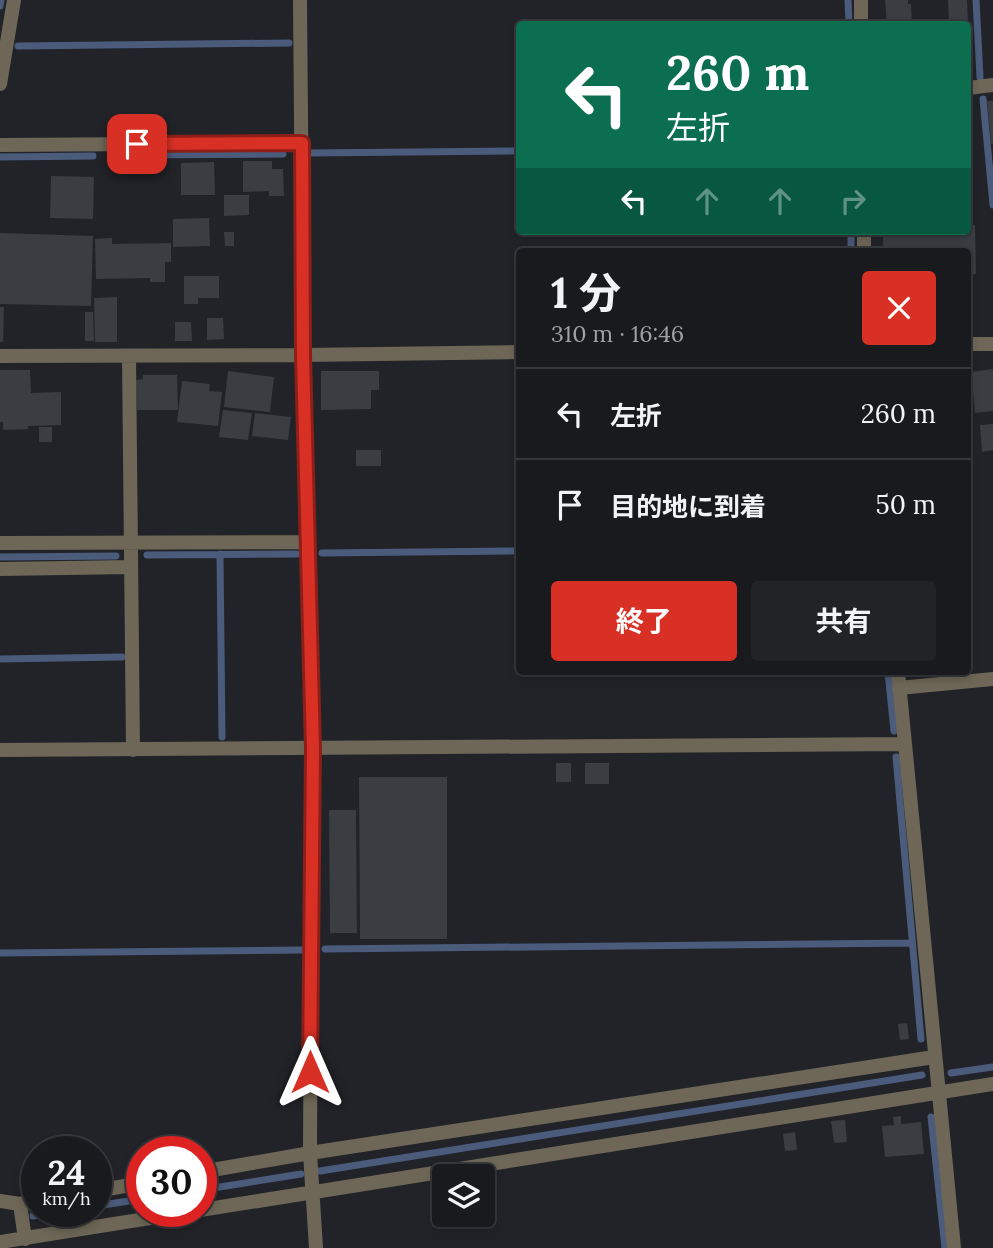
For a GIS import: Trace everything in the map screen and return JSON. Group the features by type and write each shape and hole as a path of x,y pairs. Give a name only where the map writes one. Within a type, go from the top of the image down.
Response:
{"street":[{"path":"0,84 14,0"},
{"path":"300,0 303,355 313,749 310,1153 316,1248"},
{"path":"861,0 861,21"},
{"path":"971,88 993,85"},
{"path":"0,145 302,143"},
{"path":"971,344 993,344"},
{"path":"0,356 516,352"},
{"path":"129,357 133,750"},
{"path":"0,543 307,542"},
{"path":"0,569 131,567"},
{"path":"898,675 954,1248"},
{"path":"900,688 993,679"},
{"path":"0,750 905,744"},
{"path":"217,1169 934,1057"},
{"path":"0,1242 993,1084"},
{"path":"0,1201 20,1204 24,1239"}],"building":[{"path":"885,0 908,0 908,4 911,4 912,21 887,21"},
{"path":"948,0 967,0 968,21 949,21"},
{"path":"987,101 993,101 991,144"},
{"path":"243,161 272,161 272,169 283,169 284,196 269,196 269,191 243,192"},
{"path":"214,162 215,195 181,195 181,163"},
{"path":"51,176 94,177 93,219 50,218"},
{"path":"224,195 249,195 249,215 224,216"},
{"path":"209,218 210,246 173,247 173,219"},
{"path":"971,225 975,225 976,274 971,275 971,248 883,248 883,235 971,235"},
{"path":"224,232 234,232 234,246 225,246"},
{"path":"0,233 93,236 91,306 0,304"},
{"path":"112,238 112,244 171,243 171,262 165,262 165,282 150,282 150,278 96,279 95,239"},
{"path":"184,276 219,276 219,298 198,298 198,304 184,304"},
{"path":"117,297 117,342 95,342 94,298"},
{"path":"0,307 4,307 3,342 0,342"},
{"path":"85,312 93,312 94,341 85,341"},
{"path":"207,318 223,318 224,339 207,340"},
{"path":"175,322 191,322 192,341 175,341"},
{"path":"993,369 993,411 975,413 971,372"},
{"path":"0,370 30,370 31,393 61,392 61,425 3,430 3,422 0,422"},
{"path":"228,371 274,377 270,412 224,407"},
{"path":"321,371 379,371 379,390 371,390 371,409 321,410"},
{"path":"143,375 177,375 178,410 137,410 136,380 143,379"},
{"path":"182,381 210,384 209,391 222,392 218,426 177,422"},
{"path":"223,410 252,413 248,440 219,437"},
{"path":"255,413 291,417 288,440 252,436"},
{"path":"993,424 993,450 982,452 980,425"},
{"path":"39,427 52,427 52,442 39,442"},
{"path":"356,450 381,450 381,466 356,466"},
{"path":"556,763 571,763 571,782 556,782"},
{"path":"585,763 609,763 609,784 585,784"},
{"path":"359,777 447,777 447,939 360,939"},
{"path":"329,810 356,810 357,933 330,933"},
{"path":"907,1023 909,1039 900,1040 898,1024"},
{"path":"901,1116 901,1124 921,1122 924,1154 885,1157 882,1126 894,1125 893,1117"},
{"path":"845,1120 847,1142 834,1143 831,1121"},
{"path":"795,1132 797,1150 785,1151 783,1134"}],"waterway":[{"path":"0,6 1,0"},
{"path":"848,0 849,21"},
{"path":"976,0 980,77"},
{"path":"18,46 289,43"},
{"path":"983,99 993,205"},
{"path":"311,153 516,151"},
{"path":"130,155 283,154"},
{"path":"0,157 93,156"},
{"path":"851,235 851,248"},
{"path":"322,553 516,551"},
{"path":"220,554 222,737"},
{"path":"147,555 297,554"},
{"path":"0,557 116,556"},
{"path":"0,659 122,657"},
{"path":"888,675 894,731"},
{"path":"896,757 921,1039"},
{"path":"325,949 912,943"},
{"path":"0,953 301,950"},
{"path":"951,1073 993,1067"},
{"path":"320,1171 922,1075"},
{"path":"931,1117 945,1248"},
{"path":"217,1187 301,1174"},
{"path":"112,1204 126,1201"}],"route":[{"path":"137,144 302,143 303,355 313,749 310,1072"}]}
